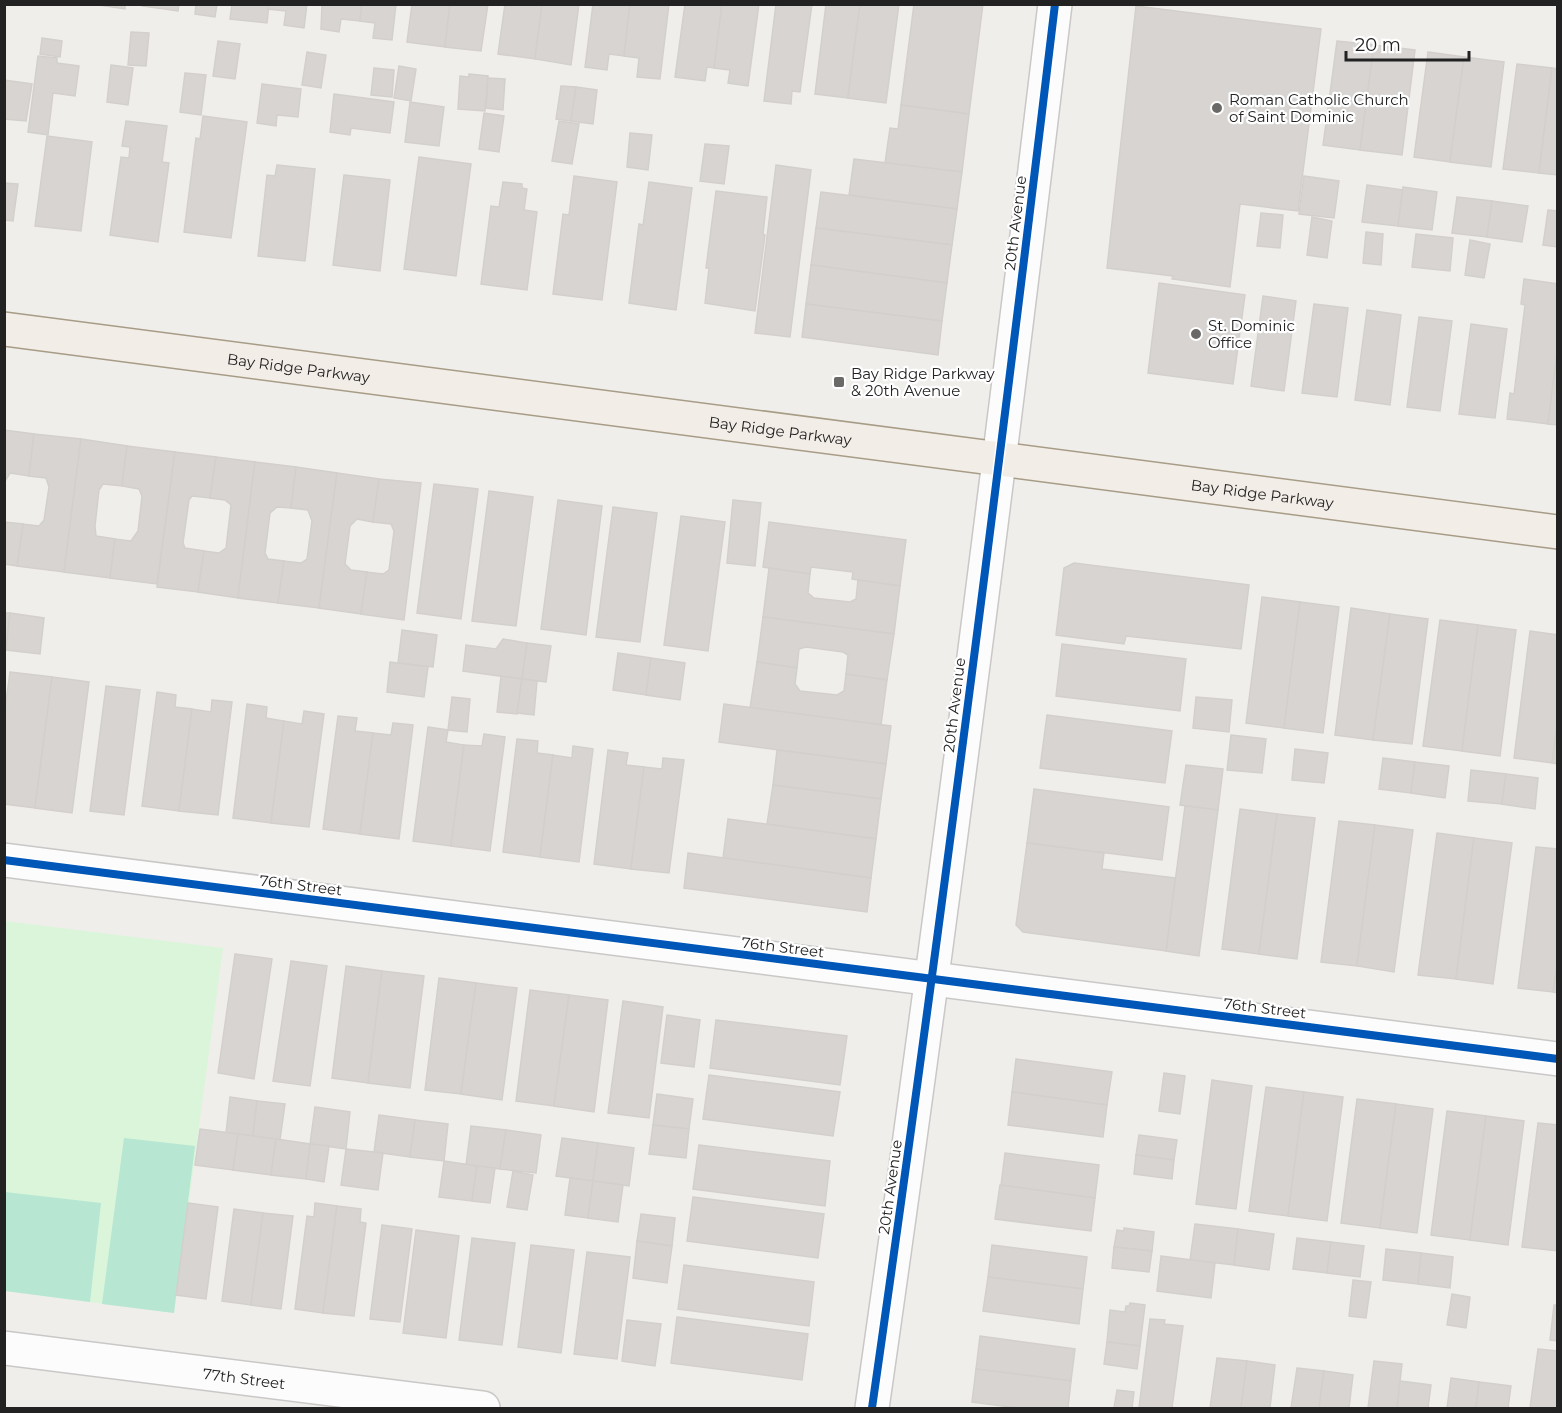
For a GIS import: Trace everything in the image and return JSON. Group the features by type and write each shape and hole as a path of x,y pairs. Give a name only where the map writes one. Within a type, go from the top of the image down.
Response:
{"main road":[{"name":"Bay Ridge Parkway","path":"4,329 1557,532"}],"street":[{"name":"20th Avenue","path":"872,1408 933,980 1000,459 1055,4"},
{"name":"76th Street","path":"4,860 1557,1059"},
{"name":"77th Street","path":"4,1348 483,1408"}],"green space":[{"path":"5,921 223,948 174,1313 5,1291"},
{"path":"124,1138 195,1146 174,1313 102,1304"},
{"path":"5,1192 101,1203 90,1302 5,1291"}],"building":[{"path":"92,4 125,4 125,9"},
{"path":"143,4 179,4 178,11 142,6"},
{"path":"196,4 217,4 215,17 195,14"},
{"path":"232,4 269,4 267,23 230,19"},
{"path":"269,4 307,4 304,28 284,25 286,11 268,9"},
{"path":"322,4 362,4 360,21 341,19 339,32 321,29"},
{"path":"362,4 396,4 392,40 373,38 375,23 360,21"},
{"path":"412,4 450,4 445,47 407,42"},
{"path":"450,4 488,4 481,51 445,47"},
{"path":"505,4 542,4 535,59 498,54"},
{"path":"542,4 579,4 571,65 535,59"},
{"path":"593,4 630,4 624,56 609,54 607,70 585,67"},
{"path":"630,4 669,4 660,79 637,77 639,58 624,56"},
{"path":"685,4 722,4 714,68 707,67 705,81 675,77"},
{"path":"722,4 759,4 748,86 728,83 730,70 714,68"},
{"path":"776,4 812,4 800,92 792,91 791,104 764,101"},
{"path":"826,4 860,4 848,98 815,94"},
{"path":"860,4 899,4 886,103 848,98"},
{"path":"914,4 983,4 969,114 901,105"},
{"name":"Roman Catholic Church of Saint Dominic","path":"1136,6 1321,29 1298,211 1240,204 1230,287 1172,279 1173,276 1107,268"},
{"path":"131,32 149,33 146,66 128,65"},
{"path":"42,38 62,41 60,57 40,54"},
{"path":"218,41 240,44 235,79 213,76"},
{"path":"1337,41 1374,45 1360,150 1323,145"},
{"path":"1374,45 1415,50 1402,155 1360,150"},
{"path":"307,52 326,55 321,88 302,85"},
{"path":"1428,52 1464,57 1450,162 1414,157"},
{"path":"38,56 57,58 57,63 79,66 75,96 53,93 48,135 28,132"},
{"path":"1464,57 1504,62 1491,167 1450,162"},
{"path":"1517,64 1552,68 1539,173 1503,169"},
{"path":"111,65 133,68 128,105 107,102"},
{"path":"399,66 416,69 411,101 394,98"},
{"path":"374,68 394,70 392,97 371,95"},
{"path":"1552,68 1558,69 1558,175 1539,173"},
{"path":"185,73 206,75 201,115 180,112"},
{"path":"469,74 488,76 485,111 458,109 460,76 469,77"},
{"path":"488,78 505,79 503,110 486,108"},
{"path":"4,80 32,84 26,121 4,119"},
{"path":"262,84 301,89 298,117 277,115 276,126 257,123"},
{"path":"561,86 576,87 571,121 556,119"},
{"path":"576,87 597,90 593,124 571,121"},
{"path":"334,94 394,102 390,133 351,128 350,135 330,132"},
{"path":"410,102 444,107 439,146 405,142"},
{"path":"901,105 969,114 962,172 885,163 890,128 898,129"},
{"path":"484,113 504,116 499,152 479,149"},
{"path":"203,116 247,122 231,238 184,232 196,138 200,139"},
{"path":"126,121 167,126 162,162 169,163 158,242 110,235 121,157 129,158 130,147 122,146"},
{"path":"559,121 579,124 572,164 552,161"},
{"path":"630,133 652,135 648,170 627,167"},
{"path":"47,136 92,142 81,231 35,226"},
{"path":"705,144 729,146 724,184 700,181"},
{"path":"419,157 471,164 456,276 404,269"},
{"path":"854,159 962,172 957,209 849,195"},
{"path":"277,165 315,169 305,261 258,256 267,175 275,176"},
{"path":"776,165 811,170 790,337 755,333"},
{"path":"344,175 390,180 380,271 333,265"},
{"path":"574,176 617,182 602,300 553,294 563,214 569,215"},
{"path":"1304,176 1339,181 1334,218 1299,214"},
{"path":"503,182 522,184 522,188 527,189 524,210 537,212 527,290 481,284 491,206 499,207"},
{"path":"649,182 692,188 676,310 629,303 639,224 643,225"},
{"path":"4,183 18,184 13,221 4,220"},
{"path":"1367,185 1403,190 1398,226 1362,222"},
{"path":"1403,187 1437,192 1432,230 1398,226"},
{"path":"716,191 767,197 763,234 765,235 755,311 705,303 709,268 706,268"},
{"path":"821,192 957,209 952,245 816,228"},
{"path":"1457,197 1492,201 1487,237 1452,233"},
{"path":"1492,201 1528,206 1522,242 1487,237"},
{"path":"1548,210 1558,211 1558,247 1543,245"},
{"path":"1261,213 1283,215 1280,248 1257,246"},
{"path":"1312,217 1332,221 1327,258 1307,255"},
{"path":"816,228 952,245 947,283 811,265"},
{"path":"1366,232 1383,234 1381,265 1363,263"},
{"path":"1416,234 1453,238 1450,271 1412,267"},
{"path":"1470,240 1490,244 1484,278 1465,275"},
{"path":"811,265 947,283 942,321 806,304"},
{"path":"1524,279 1558,284 1558,344 1548,424 1507,419 1510,393 1514,394 1525,305 1521,304"},
{"name":"St. Dominic Office","path":"1159,283 1245,295 1233,384 1148,373"},
{"path":"1263,296 1296,301 1284,391 1251,386"},
{"path":"806,304 942,321 938,355 802,337"},
{"path":"1314,304 1348,308 1337,397 1302,393"},
{"path":"1367,310 1401,315 1390,405 1355,400"},
{"path":"1419,317 1452,321 1440,411 1407,407"},
{"path":"1471,324 1507,329 1495,418 1459,414"},
{"path":"1558,344 1558,425 1548,424"},
{"path":"4,430 34,434 29,476 10,473 4,483"},
{"path":"34,434 81,439 64,572 17,566 23,524 39,526 44,520 49,487 46,478 29,476"},
{"path":"81,439 127,446 122,486 103,484 99,490 96,536 115,539 110,578 64,572"},
{"path":"127,446 175,452 157,584 110,578 115,539 131,541 138,531 142,496 139,489 122,486"},
{"path":"175,452 216,457 210,498 192,496 189,500 183,543 185,548 204,551 198,592 157,587"},
{"path":"216,457 255,462 238,598 198,592 204,551 219,553 226,548 231,505 225,500 210,498"},
{"path":"255,462 296,467 291,508 277,507 270,513 265,553 268,559 284,561 278,603 238,598"},
{"path":"296,467 337,473 319,608 278,603 284,561 301,563 307,559 312,521 308,510 291,508"},
{"path":"337,473 379,479 373,522 357,519 350,526 345,564 351,570 367,572 361,614 319,608"},
{"path":"379,479 421,483 404,620 361,614 367,572 383,574 389,570 394,531 391,524 373,522"},
{"path":"434,484 478,489 461,619 417,613"},
{"path":"489,491 533,497 516,626 472,621"},
{"path":"558,500 602,506 586,635 541,629"},
{"path":"733,500 761,503 755,566 727,563"},
{"path":"613,507 657,513 640,642 596,637"},
{"path":"681,516 725,522 708,651 664,645"},
{"path":"4,522 23,524 17,566 4,564"},
{"path":"769,522 906,540 900,586 852,579 853,572 811,567 810,574 763,567"},
{"path":"1074,563 1249,585 1241,649 1126,636 1124,644 1056,635 1064,568"},
{"path":"769,568 810,574 808,593 814,598 850,602 856,599 858,580 900,586 894,634 763,617"},
{"path":"1262,597 1300,602 1284,728 1246,723"},
{"path":"1300,602 1339,607 1323,733 1284,728"},
{"path":"1351,608 1390,614 1373,740 1335,735"},
{"path":"4,613 10,613 6,650 4,650"},
{"path":"10,613 44,618 40,654 6,650"},
{"path":"1390,614 1428,619 1412,744 1373,740"},
{"path":"763,617 894,634 887,680 846,674 848,655 843,652 806,647 799,649 797,668 757,662"},
{"path":"1440,620 1478,625 1462,751 1423,746"},
{"path":"1478,625 1516,630 1500,756 1462,751"},
{"path":"402,630 437,635 433,667 398,663"},
{"path":"1530,631 1558,635 1558,718 1552,763 1514,758"},
{"path":"503,639 527,643 522,679 463,671 466,645 496,649"},
{"path":"527,643 551,646 546,682 522,679"},
{"path":"1062,644 1186,659 1180,711 1056,696"},
{"path":"618,653 651,658 646,695 613,690"},
{"path":"651,658 685,663 680,700 646,695"},
{"path":"390,662 428,667 424,697 387,692"},
{"path":"757,662 797,668 795,684 800,691 837,695 844,691 846,674 887,680 881,725 750,708"},
{"path":"10,672 52,677 35,808 4,804 4,716"},
{"path":"501,676 522,679 517,714 497,712"},
{"path":"52,677 89,682 72,813 35,808"},
{"path":"522,679 537,681 534,715 517,713"},
{"path":"106,686 140,690 124,815 90,811"},
{"path":"157,692 176,695 175,707 192,709 179,811 142,806"},
{"path":"452,697 470,699 467,732 448,730"},
{"path":"1196,697 1232,700 1229,732 1193,728"},
{"path":"212,700 232,702 218,815 179,811 192,709 211,712"},
{"path":"247,704 267,707 266,718 284,721 271,823 233,818"},
{"path":"724,704 891,726 886,764 719,742"},
{"path":"304,711 324,714 309,827 271,823 284,721 302,724"},
{"path":"1047,715 1172,731 1165,783 1040,768"},
{"path":"338,716 357,718 355,731 373,733 360,834 323,829"},
{"path":"1558,718 1558,764 1552,763"},
{"path":"393,723 413,725 399,839 360,834 373,733 391,735"},
{"path":"428,727 448,730 446,742 464,745 451,846 413,841"},
{"path":"484,734 505,737 490,851 451,846 464,745 482,746"},
{"path":"1231,735 1266,739 1262,773 1227,770"},
{"path":"517,739 538,741 537,753 553,755 540,857 503,852"},
{"path":"573,746 593,749 579,862 540,857 553,755 572,758"},
{"path":"1295,749 1328,753 1324,783 1292,780"},
{"path":"608,750 628,753 626,765 644,767 631,869 594,864"},
{"path":"777,750 886,764 881,799 773,785"},
{"path":"663,758 684,760 669,873 631,869 644,767 662,769"},
{"path":"1383,758 1415,762 1411,793 1379,789"},
{"path":"1415,762 1449,766 1445,798 1411,793"},
{"path":"1186,765 1223,769 1218,810 1180,805"},
{"path":"1471,770 1506,774 1502,804 1468,801"},
{"path":"1506,774 1538,778 1535,809 1502,804"},
{"path":"773,785 881,799 876,839 767,824"},
{"path":"1034,789 1169,807 1162,860 1027,843"},
{"path":"1185,806 1218,810 1199,956 1166,951"},
{"path":"1240,809 1277,814 1259,954 1222,949"},
{"path":"1277,814 1315,818 1297,959 1259,954"},
{"path":"728,819 876,839 871,878 723,858"},
{"path":"1339,821 1375,825 1357,966 1321,962"},
{"path":"1375,825 1413,830 1394,972 1357,966"},
{"path":"1437,833 1474,838 1456,979 1418,975"},
{"path":"1474,838 1512,843 1493,984 1456,979"},
{"path":"1027,843 1104,853 1102,869 1175,878 1166,951 1023,932 1016,925"},
{"path":"1536,847 1558,849 1558,960 1553,992 1518,988"},
{"path":"688,853 871,878 867,912 684,888"},
{"path":"235,954 272,959 254,1079 218,1073"},
{"path":"1558,960 1558,993 1553,992"},
{"path":"291,961 327,966 310,1086 273,1081"},
{"path":"346,966 382,971 368,1083 332,1078"},
{"path":"382,971 424,976 410,1088 368,1083"},
{"path":"439,978 476,983 461,1094 425,1090"},
{"path":"476,983 517,988 502,1100 461,1094"},
{"path":"530,990 569,995 554,1106 516,1101"},
{"path":"569,995 608,1000 594,1112 554,1106"},
{"path":"623,1001 663,1007 649,1118 608,1113"},
{"path":"667,1015 700,1020 694,1067 661,1063"},
{"path":"716,1020 847,1036 840,1085 710,1068"},
{"path":"1016,1059 1112,1072 1107,1105 1012,1092"},
{"path":"1164,1073 1185,1076 1180,1114 1159,1111"},
{"path":"709,1075 840,1092 833,1136 703,1119"},
{"path":"1212,1080 1252,1086 1236,1209 1196,1204"},
{"path":"1266,1087 1304,1092 1288,1216 1249,1211"},
{"path":"1012,1092 1107,1105 1103,1137 1008,1125"},
{"path":"1304,1092 1343,1097 1327,1221 1288,1216"},
{"path":"657,1094 693,1099 689,1129 653,1125"},
{"path":"230,1097 257,1101 253,1136 226,1133"},
{"path":"1357,1099 1396,1104 1380,1228 1341,1223"},
{"path":"257,1101 285,1104 280,1140 253,1136"},
{"path":"1396,1104 1433,1109 1417,1233 1380,1228"},
{"path":"315,1107 350,1112 346,1149 310,1144"},
{"path":"1447,1111 1486,1116 1470,1240 1431,1235"},
{"path":"379,1115 415,1120 410,1157 374,1152"},
{"path":"1486,1116 1524,1121 1508,1245 1470,1240"},
{"path":"415,1120 448,1124 444,1161 410,1157"},
{"path":"1538,1123 1558,1125 1558,1251 1522,1247"},
{"path":"653,1125 689,1129 686,1158 649,1154"},
{"path":"471,1126 506,1130 500,1169 466,1165"},
{"path":"200,1129 238,1134 233,1170 195,1165"},
{"path":"506,1130 541,1135 536,1173 500,1169"},
{"path":"238,1134 276,1139 271,1175 233,1170"},
{"path":"1139,1135 1177,1140 1174,1160 1136,1155"},
{"path":"562,1138 598,1143 593,1181 556,1176"},
{"path":"276,1139 310,1144 306,1179 271,1175"},
{"path":"598,1143 634,1148 629,1186 593,1181"},
{"path":"310,1144 329,1146 324,1182 306,1179"},
{"path":"699,1145 830,1161 825,1206 693,1189"},
{"path":"346,1149 383,1153 378,1190 341,1185"},
{"path":"1005,1153 1099,1165 1095,1198 1001,1185"},
{"path":"1136,1155 1174,1160 1172,1179 1134,1174"},
{"path":"444,1161 477,1166 472,1201 439,1197"},
{"path":"477,1166 495,1168 490,1203 472,1201"},
{"path":"513,1171 533,1175 527,1210 507,1207"},
{"path":"570,1178 593,1181 588,1218 565,1215"},
{"path":"593,1181 623,1185 618,1222 588,1218"},
{"path":"1000,1185 1095,1198 1091,1231 995,1219"},
{"path":"693,1197 824,1214 818,1258 687,1241"},
{"path":"188,1203 218,1207 206,1299 176,1295"},
{"path":"315,1203 337,1206 323,1313 295,1309 307,1216 314,1217"},
{"path":"337,1206 361,1209 360,1222 366,1223 354,1316 323,1313"},
{"path":"234,1209 263,1213 251,1305 222,1301"},
{"path":"263,1213 293,1216 281,1309 251,1305"},
{"path":"641,1214 675,1218 672,1246 637,1241"},
{"path":"1195,1224 1238,1229 1234,1265 1190,1260"},
{"path":"382,1225 412,1229 400,1322 370,1319"},
{"path":"1124,1228 1154,1232 1152,1251 1114,1247 1117,1230 1124,1231"},
{"path":"1238,1229 1274,1234 1269,1270 1234,1265"},
{"path":"416,1230 459,1236 446,1338 403,1333"},
{"path":"472,1238 515,1243 502,1345 459,1340"},
{"path":"1297,1238 1331,1242 1327,1273 1293,1269"},
{"path":"637,1241 672,1246 667,1283 633,1278"},
{"path":"1331,1242 1364,1246 1360,1277 1327,1273"},
{"path":"531,1245 574,1250 561,1353 518,1347"},
{"path":"992,1245 1087,1257 1083,1289 988,1277"},
{"path":"1114,1247 1152,1251 1149,1272 1112,1268"},
{"path":"1386,1249 1421,1253 1418,1284 1383,1280"},
{"path":"587,1252 630,1257 617,1359 574,1354"},
{"path":"1421,1253 1453,1257 1450,1288 1418,1284"},
{"path":"1161,1256 1215,1263 1211,1298 1157,1291"},
{"path":"684,1265 814,1282 809,1326 678,1309"},
{"path":"988,1277 1083,1289 1079,1324 983,1311"},
{"path":"1353,1280 1371,1282 1366,1318 1349,1316"},
{"path":"1452,1294 1470,1297 1466,1328 1447,1325"},
{"path":"1130,1303 1145,1305 1140,1346 1107,1342 1110,1310 1125,1312 1126,1306"},
{"path":"1554,1305 1558,1305 1558,1341 1550,1340"},
{"path":"677,1317 808,1334 802,1380 671,1363"},
{"path":"1150,1319 1165,1320 1164,1324 1183,1326 1172,1408 1139,1408"},
{"path":"627,1320 661,1324 655,1366 622,1361"},
{"path":"980,1336 1075,1349 1071,1381 976,1369"},
{"path":"1107,1342 1140,1346 1137,1369 1104,1364"},
{"path":"1538,1349 1558,1351 1558,1408 1530,1408"},
{"path":"1217,1358 1247,1361 1241,1408 1210,1408"},
{"path":"1247,1361 1275,1365 1270,1408 1241,1408"},
{"path":"1374,1361 1402,1364 1397,1408 1368,1408"},
{"path":"1297,1368 1324,1371 1319,1408 1291,1408"},
{"path":"976,1369 1071,1381 1068,1408 1018,1408 972,1402"},
{"path":"1324,1371 1353,1375 1349,1408 1319,1408"},
{"path":"1451,1378 1479,1382 1476,1408 1447,1408"},
{"path":"1400,1381 1431,1385 1428,1408 1397,1408"},
{"path":"1479,1382 1511,1386 1508,1408 1476,1408"},
{"path":"1117,1390 1134,1392 1132,1408 1114,1408"}],"cycle path":[{"path":"872,1408 968,707 1055,4"},
{"path":"4,860 1558,1059"}],"place":[{"name":"Roman Catholic Church of Saint Dominic","path":"1217,108"},
{"name":"St. Dominic Office","path":"1196,334"},
{"name":"Bay Ridge Parkway & 20th Avenue","path":"839,382"}]}
